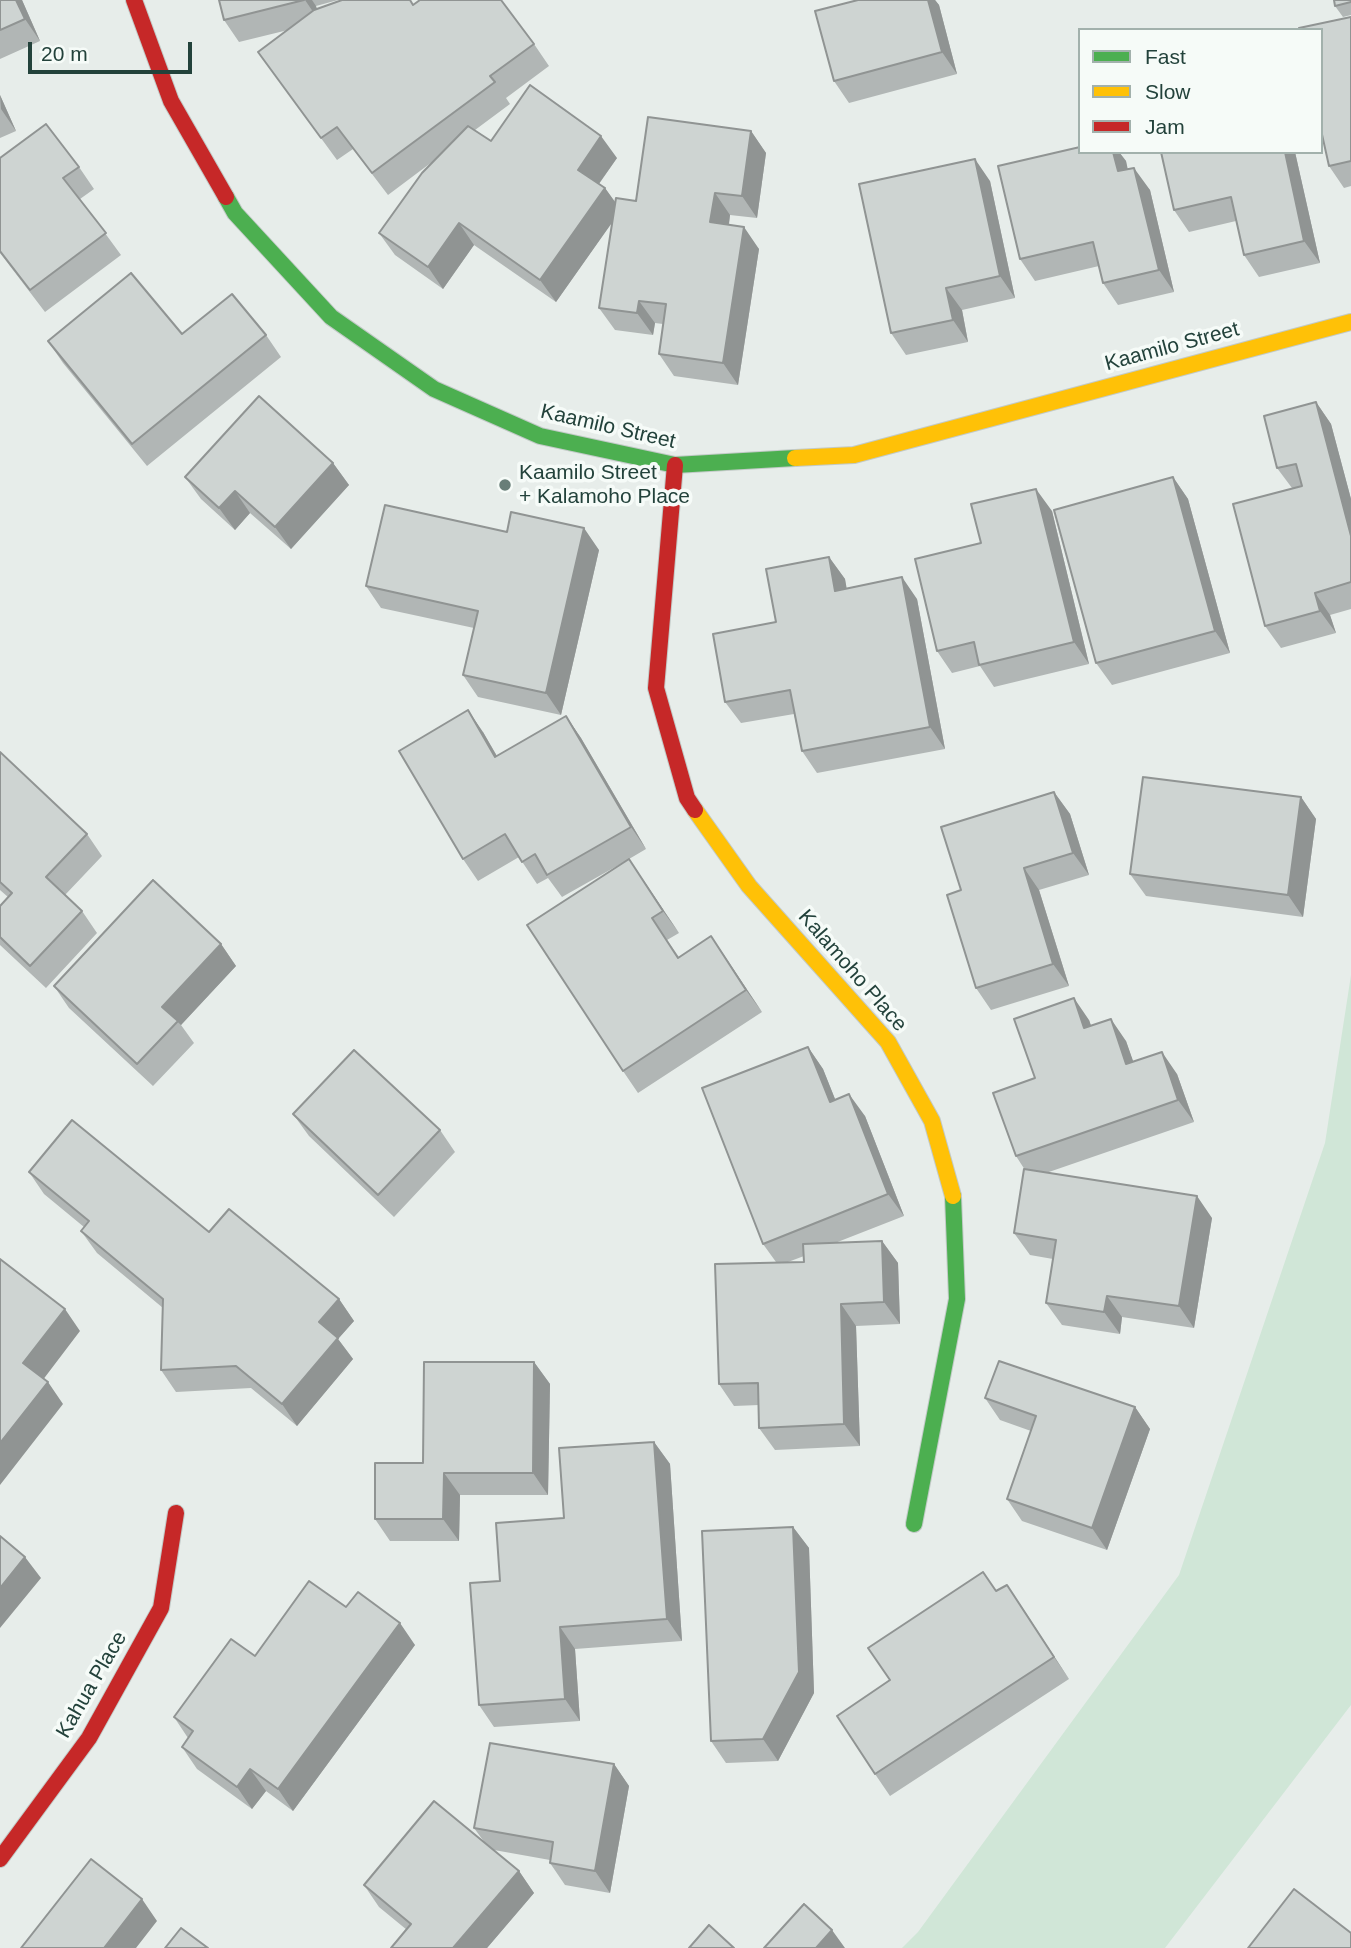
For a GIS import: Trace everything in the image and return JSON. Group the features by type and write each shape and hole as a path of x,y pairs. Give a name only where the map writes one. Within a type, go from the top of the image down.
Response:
{"street":[{"name":"Kaamilo Street","path":"134,0 171,101 235,213 331,317 434,389 540,436 675,465 854,455 1351,322"},
{"name":"Kalamoho Place","path":"675,465 656,688 687,798 749,886 888,1042 932,1121 955,1204 957,1300 914,1524"},
{"name":"Kahua Place","path":"0,1859 89,1738 161,1608 177,1513"}],"green space":[{"path":"1351,975 1351,1705 1165,1948 902,1948 918,1932 1179,1575 1325,1143"}],"building":[{"path":"0,0 16,0 25,19 0,30"},
{"path":"219,0 304,0 224,20"},
{"path":"342,0 410,0 413,5 420,0 501,0 534,44 490,76 495,82 372,173 337,127 321,138 258,52 314,10"},
{"path":"858,0 928,0 942,52 834,81 815,11"},
{"path":"1334,0 1351,0 1351,2 1335,6"},
{"path":"1351,17 1351,161 1329,166 1323,139 1323,28 1299,28"},
{"path":"530,85 601,136 578,170 605,188 540,280 459,223 428,267 379,233 422,173 468,126 491,141"},
{"path":"648,117 751,131 742,196 715,193 710,222 744,227 723,363 659,354 666,304 639,301 637,313 599,308 616,198 636,201"},
{"path":"46,124 79,167 63,178 106,233 30,290 0,251 0,158"},
{"path":"1078,147 1078,154 1114,154 1118,171 1134,168 1159,270 1103,283 1093,242 1020,259 998,166"},
{"path":"1161,154 1285,154 1304,241 1244,255 1231,197 1174,210"},
{"path":"975,159 1000,276 946,288 953,320 891,333 859,184"},
{"path":"131,273 182,334 232,294 266,335 132,444 48,341"},
{"path":"259,396 333,463 275,527 235,491 219,508 185,477"},
{"path":"1316,402 1351,536 1351,582 1315,593 1320,611 1265,626 1233,504 1302,486 1296,464 1277,468 1264,416"},
{"path":"1173,477 1215,631 1096,663 1054,510"},
{"path":"1036,489 1074,642 979,665 974,642 937,651 915,559 981,543 971,504"},
{"path":"385,505 507,532 511,512 584,528 546,693 463,675 478,611 366,586"},
{"path":"829,557 835,591 902,577 930,727 802,751 790,690 725,702 713,634 776,622 766,569"},
{"path":"468,710 495,757 566,716 631,827 547,875 535,854 522,862 505,834 463,859 399,751"},
{"path":"0,752 87,834 46,877 82,911 30,966 0,937 0,906 12,893 0,882"},
{"path":"1143,777 1301,797 1288,895 1130,874"},
{"path":"1054,792 1073,853 1024,868 1053,964 976,988 947,895 961,890 941,827"},
{"path":"629,859 663,911 652,918 678,958 711,936 746,990 623,1071 527,925"},
{"path":"153,880 221,944 162,1007 178,1021 137,1064 54,986"},
{"path":"1074,998 1084,1028 1111,1019 1126,1064 1162,1052 1178,1100 1016,1156 993,1093 1035,1078 1014,1019"},
{"path":"808,1047 830,1102 849,1094 888,1194 763,1244 702,1088"},
{"path":"354,1050 440,1130 378,1195 293,1114"},
{"path":"72,1120 209,1232 229,1209 339,1299 319,1322 338,1338 282,1404 236,1366 161,1370 163,1299 81,1231 89,1221 29,1172"},
{"path":"1024,1169 1197,1196 1179,1306 1107,1296 1104,1312 1046,1303 1056,1240 1014,1233"},
{"path":"882,1241 884,1302 841,1304 844,1424 759,1428 758,1383 719,1384 715,1264 804,1262 803,1244"},
{"path":"0,1259 65,1309 23,1363 48,1382 0,1443"},
{"path":"999,1361 1135,1407 1092,1528 1007,1499 1036,1416 985,1398"},
{"path":"424,1362 534,1362 533,1473 444,1473 443,1519 375,1519 375,1463 423,1463"},
{"path":"654,1442 667,1619 560,1627 565,1699 479,1705 470,1583 500,1581 496,1523 564,1518 559,1448"},
{"path":"793,1527 799,1672 763,1739 711,1741 702,1531"},
{"path":"0,1536 25,1557 0,1588"},
{"path":"983,1572 996,1591 1007,1585 1054,1657 875,1774 837,1716 890,1680 868,1648"},
{"path":"309,1581 346,1607 358,1592 400,1623 278,1789 250,1769 237,1787 182,1747 193,1731 174,1717 231,1639 255,1656"},
{"path":"490,1743 614,1764 595,1871 550,1863 553,1842 474,1828"},
{"path":"434,1801 519,1871 453,1948 391,1948 411,1924 364,1885"},
{"path":"91,1859 142,1899 104,1948 21,1948"},
{"path":"1294,1889 1351,1933 1351,1948 1248,1948"},
{"path":"804,1904 832,1930 816,1948 764,1948"},
{"path":"709,1925 734,1948 689,1948"},
{"path":"181,1928 208,1948 165,1948"}],"traffic: fast":[{"path":"226,197 235,213 331,317 434,389 540,436 675,465 795,458"},
{"path":"914,1524 957,1299 953,1196"}],"traffic: slow":[{"path":"795,458 854,455 1351,322"},
{"path":"695,810 749,886 888,1042 932,1121 953,1196"}],"traffic: jam":[{"path":"134,0 171,101 226,197"},
{"path":"675,465 656,688 687,798 695,810"},
{"path":"0,1859 89,1738 161,1608 176,1513"}],"place":[{"name":"Kaamilo Street + Kalamoho Place","path":"505,485"}]}
